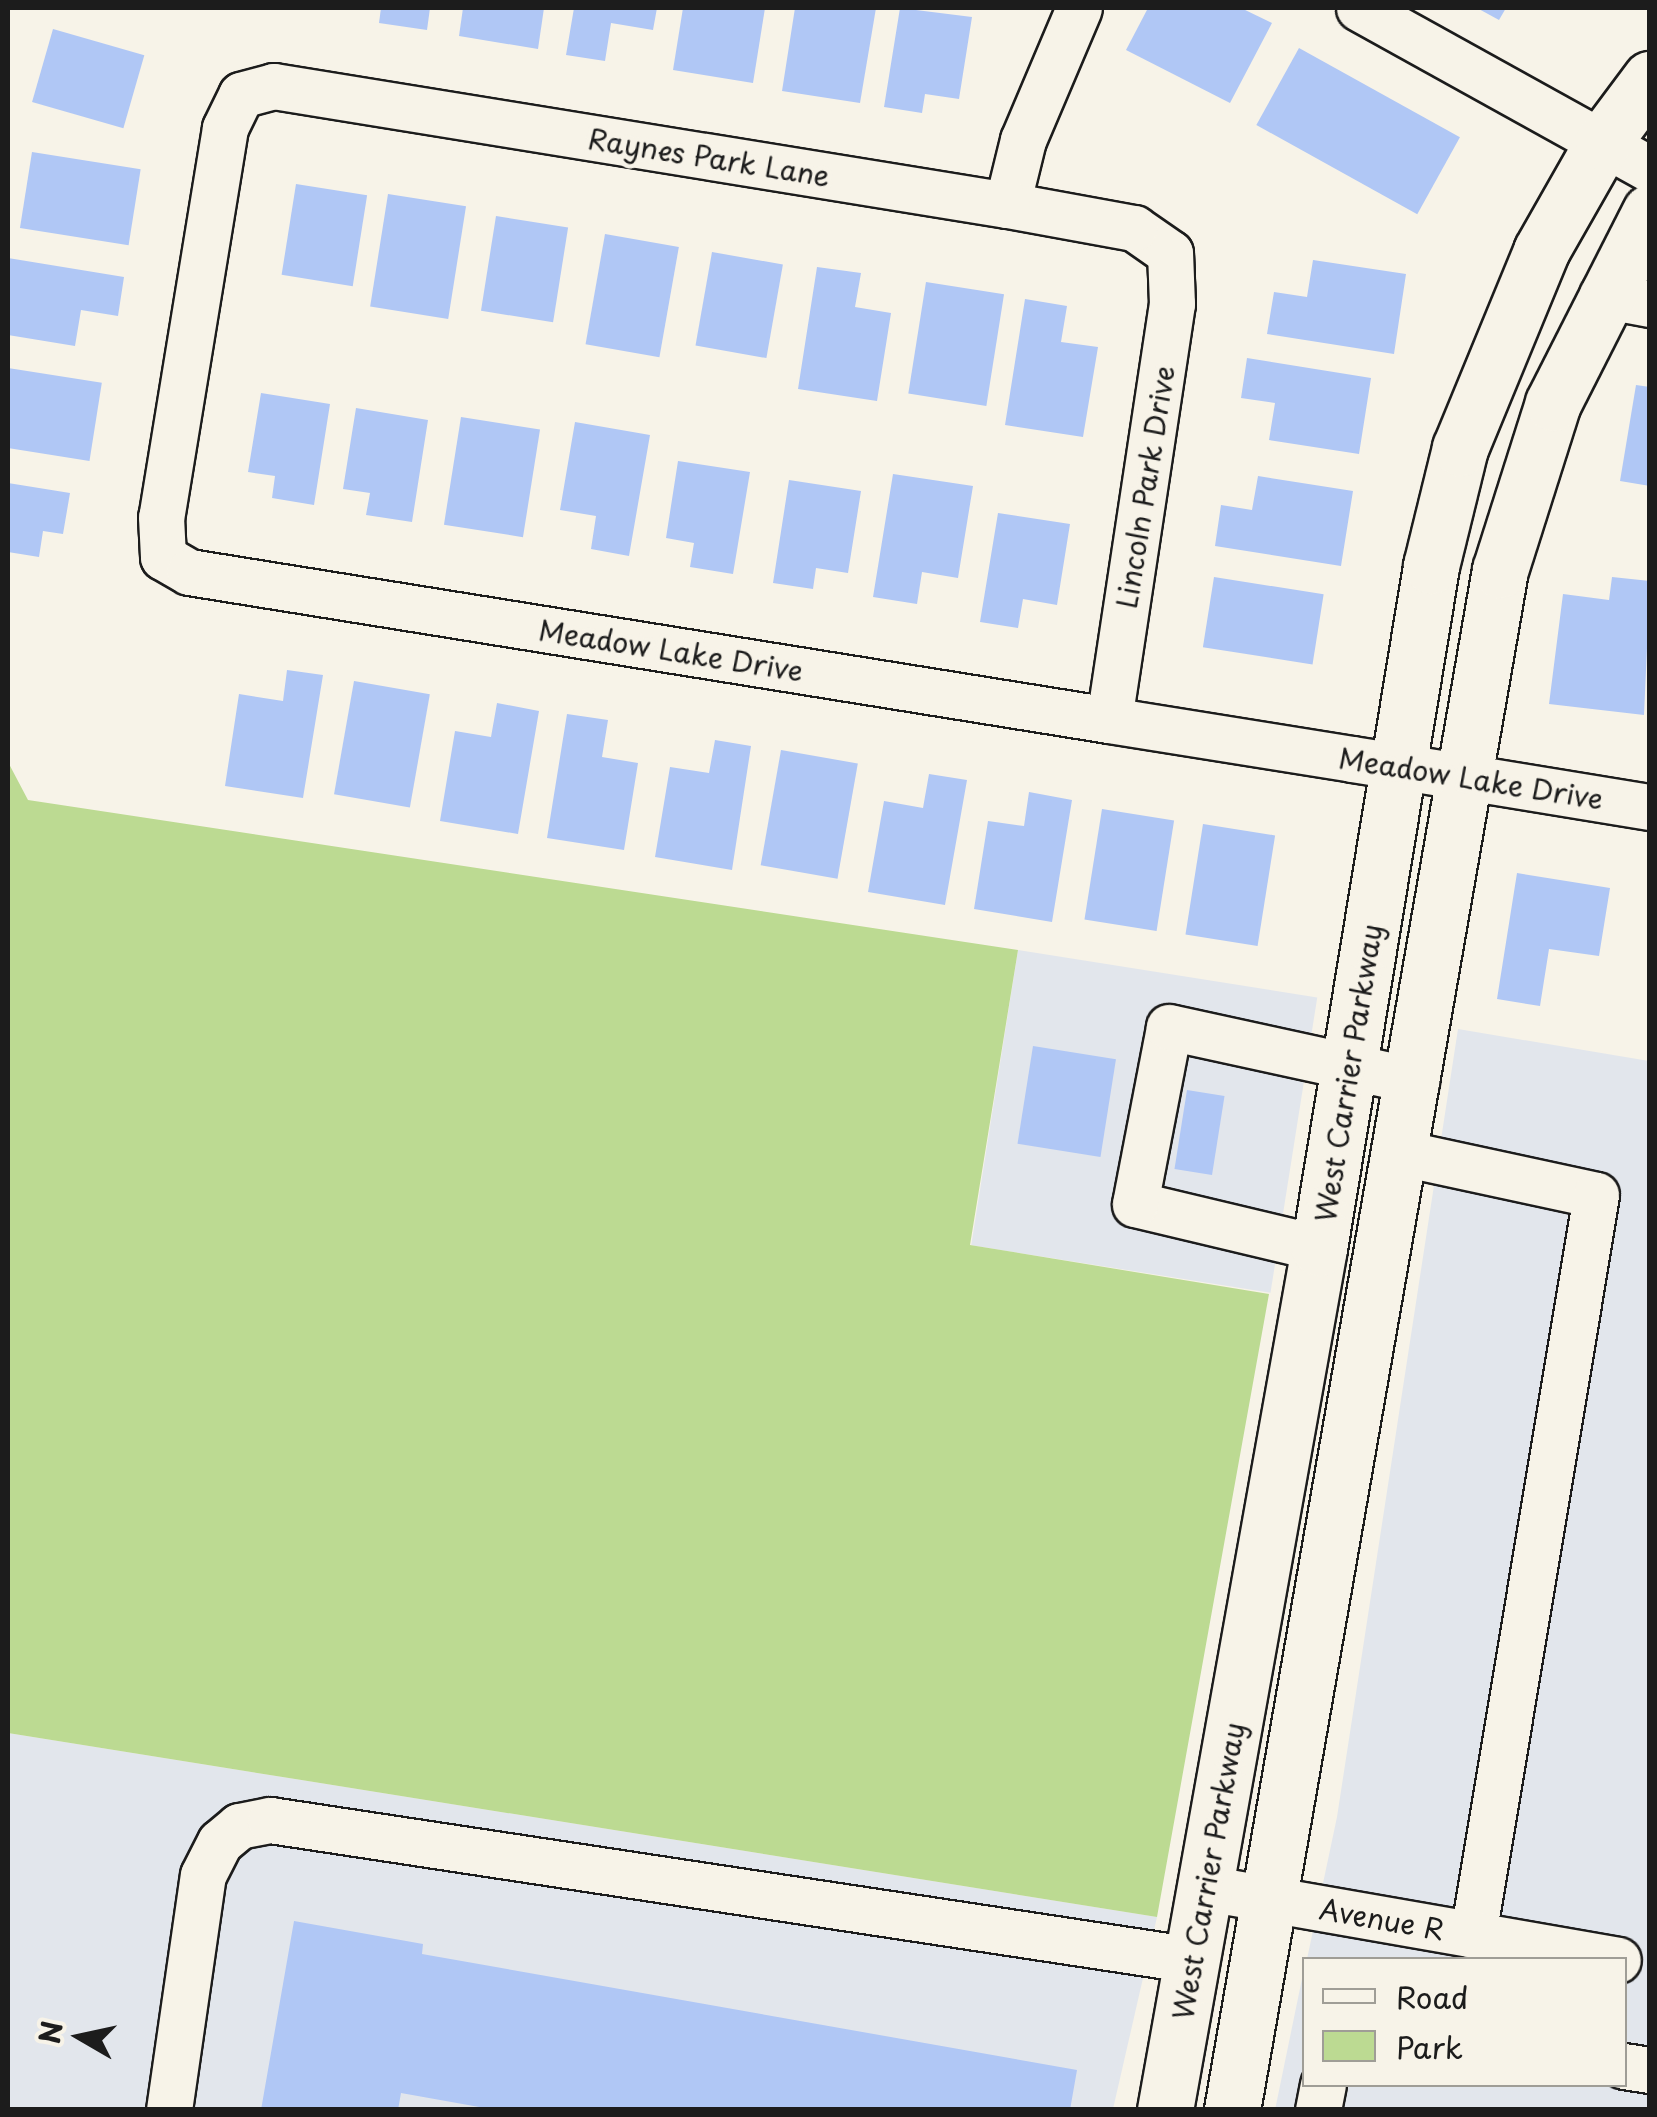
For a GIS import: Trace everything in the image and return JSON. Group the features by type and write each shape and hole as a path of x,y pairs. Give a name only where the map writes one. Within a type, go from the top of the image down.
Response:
{"main road":[{"name":"West Carrier Parkway","path":"1165,2110 1319,1248 1431,566 1460,448 1541,250 1603,142 1650,78"},
{"path":"1232,2110 1416,1081 1500,570 1553,403 1626,300 1650,212"}],"street":[{"path":"1008,205 1023,140 1079,8"},
{"path":"1358,8 1650,169"},
{"name":"Raynes Park Lane","path":"241,95 274,86 1008,205 1134,228 1170,253"},
{"name":"Meadow Lake Drive","path":"241,95 225,128 161,518 163,557 188,572 1650,807"},
{"name":"Lincoln Park Drive","path":"1110,720 1172,304 1170,253"},
{"path":"1319,1248 1135,1204 1169,1027 1416,1081"},
{"path":"1402,1153 1596,1195 1473,1935"},
{"path":"169,2110 204,1874 220,1842 240,1826 270,1820 1194,1960"},
{"name":"Avenue R","path":"1206,1888 1603,1957"}],"shaded area":[{"path":"1018,950 1317,997 1270,1293 971,1245"},
{"path":"1458,1029 1649,1061 1649,2109 1275,2110 1302,1979 1302,2087 1627,2087 1627,1957 1307,1957 1337,1817"},
{"path":"8,1733 1157,1917 1113,2109 8,2109"}],"green space":[{"path":"8,762 28,800 1018,950 970,1245 1269,1294 1157,1917 8,1733"}],"building":[{"path":"381,8 430,8 427,30 379,23"},
{"path":"463,8 544,8 538,49 459,36"},
{"path":"574,8 657,8 653,30 611,23 605,61 566,55"},
{"path":"683,8 765,8 753,83 673,70"},
{"path":"795,8 876,8 860,103 782,91"},
{"path":"900,8 972,17 959,99 925,94 922,113 884,107"},
{"path":"1148,8 1241,8 1272,23 1230,103 1126,50"},
{"path":"1477,8 1506,8 1499,20"},
{"path":"53,29 144,55 123,128 32,102"},
{"path":"1299,48 1460,137 1417,214 1256,125"},
{"path":"32,152 141,169 129,245 20,228"},
{"path":"296,184 367,195 353,286 282,275"},
{"path":"388,194 466,206 448,319 370,307"},
{"path":"496,216 568,227 553,322 481,311"},
{"path":"605,234 679,247 659,357 586,344"},
{"path":"712,252 783,265 766,358 696,346"},
{"path":"8,258 124,277 118,316 81,310 75,346 8,335"},
{"path":"1313,260 1406,274 1394,354 1267,334 1274,292 1307,297"},
{"path":"817,267 861,273 855,307 891,313 877,401 798,389"},
{"path":"926,282 1004,294 986,406 908,394"},
{"path":"1025,299 1067,306 1061,342 1098,347 1083,437 1005,425"},
{"path":"1247,358 1371,378 1359,454 1269,440 1275,403 1241,398"},
{"path":"8,368 102,383 89,461 8,448"},
{"path":"1636,385 1650,387 1650,486 1620,481"},
{"path":"261,393 330,404 314,505 272,498 275,476 248,472"},
{"path":"356,408 428,420 412,522 366,515 370,493 343,489"},
{"path":"461,417 540,430 523,537 444,525"},
{"path":"575,422 650,435 629,556 591,549 596,516 560,510"},
{"path":"678,461 750,472 733,574 690,567 694,543 666,538"},
{"path":"893,474 973,486 958,578 922,572 917,604 873,597"},
{"path":"1258,476 1353,491 1341,566 1215,546 1221,505 1252,510"},
{"path":"789,480 861,491 848,573 816,568 813,589 773,583"},
{"path":"8,483 70,493 63,534 43,531 39,557 8,552"},
{"path":"998,513 1070,524 1057,605 1023,599 1018,628 980,622"},
{"path":"1214,577 1324,594 1313,664 1203,647"},
{"path":"1612,577 1650,581 1644,715 1549,704 1563,594 1609,600"},
{"path":"287,670 323,675 303,798 225,786 239,694 283,701"},
{"path":"354,681 430,694 410,808 334,794"},
{"path":"497,703 539,711 518,834 440,821 455,731 491,737"},
{"path":"567,714 608,720 602,757 638,763 624,850 547,838"},
{"path":"715,740 751,746 732,870 655,857 670,767 709,773"},
{"path":"781,750 858,764 837,879 761,865"},
{"path":"929,774 967,780 945,905 868,892 884,801 923,808"},
{"path":"1029,792 1072,800 1052,922 974,909 988,821 1024,826"},
{"path":"1102,809 1174,820 1157,931 1084,920"},
{"path":"1203,824 1275,835 1258,946 1185,935"},
{"path":"1517,873 1610,888 1599,956 1549,949 1540,1006 1497,999"},
{"path":"1033,1046 1116,1059 1100,1157 1018,1144"},
{"path":"1187,1090 1225,1096 1212,1175 1174,1169"},
{"path":"294,1921 423,1944 422,1954 1077,2070 1070,2110 496,2110 401,2093 398,2110 261,2110"}]}
